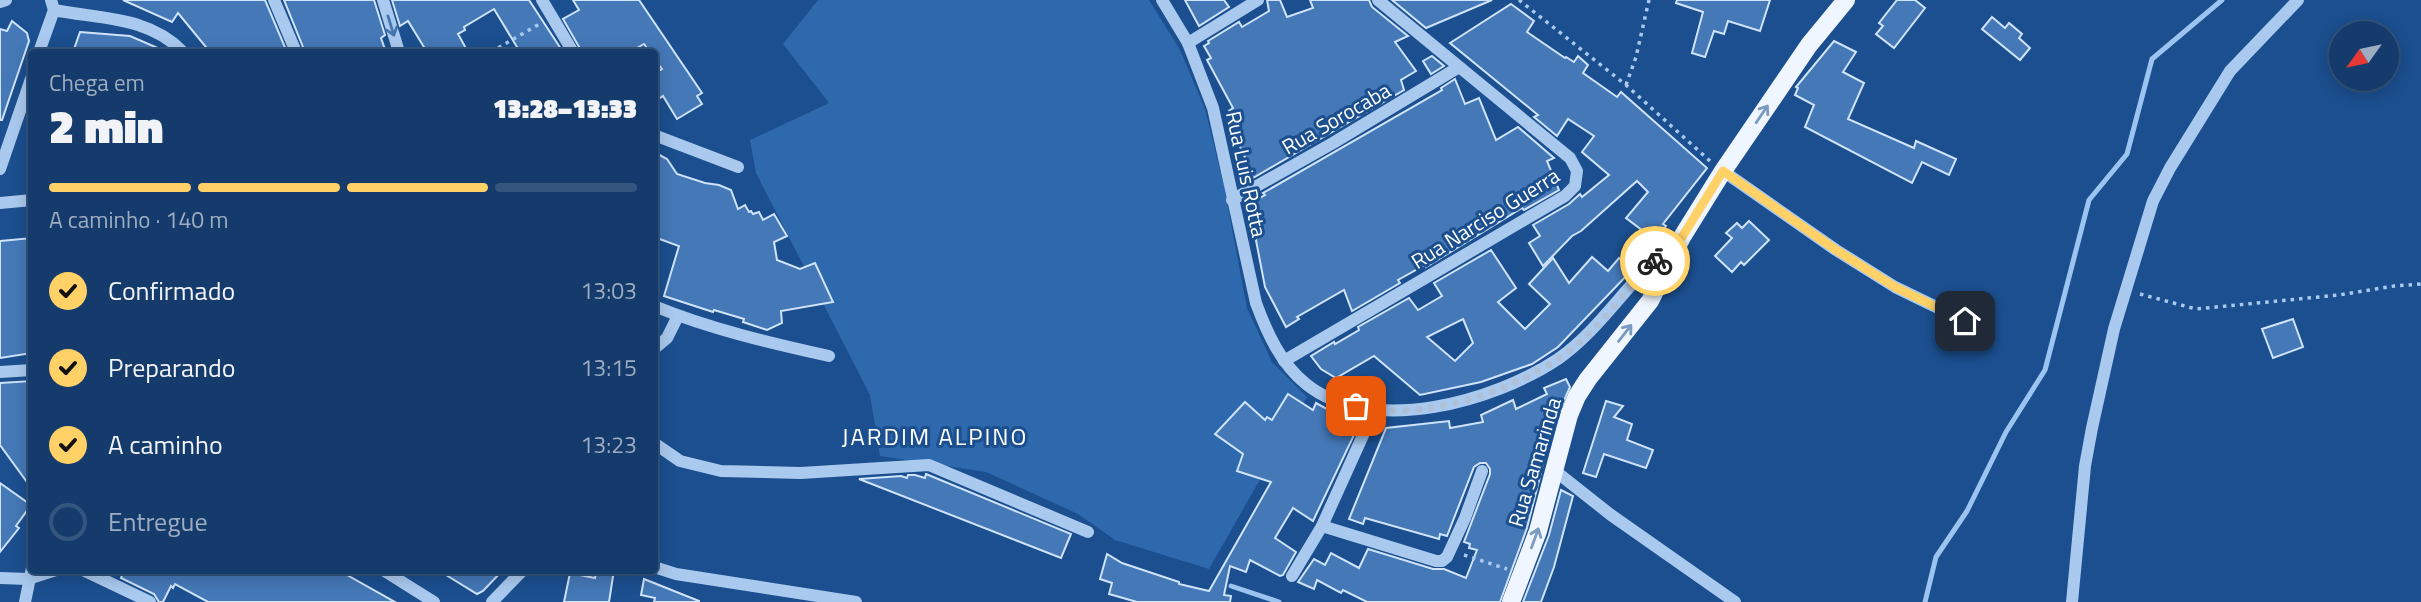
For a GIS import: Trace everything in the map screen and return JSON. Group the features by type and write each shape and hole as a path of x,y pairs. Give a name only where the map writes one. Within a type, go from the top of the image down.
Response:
{"main road":[{"name":"Rua Samarinda","path":"1511,602 1538,531 1569,415 1577,396 1650,301 1682,237 1723,171 1809,45 1846,0"}],"street":[{"path":"0,2 6,0"},
{"path":"274,0 295,49"},
{"path":"383,0 398,49"},
{"path":"542,0 571,49"},
{"name":"Rua Luis Rotta","path":"1162,0 1188,43 1213,108 1232,200 1263,324 1284,361 1308,386 1338,402 1374,411 1414,410 1486,395 1514,383 1557,360 1588,334 1635,280 1682,237"},
{"path":"1188,43 1258,0"},
{"name":"Rua Narciso Guerra","path":"1284,361 1565,196 1575,187 1577,171 1570,158 1378,0"},
{"path":"2072,602 2085,466 2124,289 2153,201 2170,168 2230,71 2298,0"},
{"path":"41,49 52,5 142,26 170,40 180,49"},
{"name":"Rua Sorocaba","path":"1232,200 1459,67"},
{"path":"0,169 28,88"},
{"path":"658,137 738,167"},
{"path":"1723,171 1836,250 1895,287 1965,321"},
{"path":"0,203 28,200"},
{"path":"658,308 678,316 777,344 829,356"},
{"path":"658,346 667,338 678,316"},
{"path":"0,372 28,370"},
{"path":"1292,576 1322,526 1374,411"},
{"path":"658,446 680,461 722,471 800,473 929,465 1088,532"},
{"path":"1554,470 1611,515 1735,602"},
{"path":"1322,526 1436,561 1447,557 1451,550 1482,471"},
{"path":"658,568 676,574 856,602"},
{"path":"0,578 28,573"},
{"path":"25,602 30,574"},
{"path":"91,574 150,602"},
{"path":"389,574 434,602"},
{"path":"492,602 519,574"}],"path":[{"path":"1519,0 1626,85 1706,159 1723,171"},
{"path":"1626,85 1636,57 1649,0"},
{"path":"496,49 552,17"},
{"path":"2124,289 2196,309 2421,284"},
{"path":"1451,550 1522,574"}],"shaded area":[{"path":"818,0 1149,0 1180,50 1205,109 1224,186 1247,308 1272,362 1307,397 1209,569 1115,540 1078,514 986,472 880,456 870,395 756,173 750,140 829,103 783,44"}],"building":[{"path":"123,0 265,0 286,49 208,49 178,13 172,22"},
{"path":"284,0 374,0 385,35 381,38 385,49 304,49"},
{"path":"392,0 529,0 561,49 518,49 494,9 464,27 465,30 458,34 466,49 425,49 408,21 400,26"},
{"path":"573,0 639,0 702,93 697,96 702,104 677,119 663,96 658,99 658,72 662,69 658,64 658,49 648,49 644,44 635,49 580,49 563,19 579,10"},
{"path":"1185,0 1224,0 1229,7 1199,26"},
{"path":"1267,0 1280,0 1287,17 1313,8 1310,0 1369,0 1372,7 1408,36 1395,42 1416,71 1401,80 1404,90 1253,178 1244,166 1248,164 1236,138 1229,111 1233,108 1207,60 1211,58 1204,46 1239,22 1242,27 1269,11"},
{"path":"1392,0 1492,0 1426,28"},
{"path":"1677,0 1770,0 1760,31 1728,21 1724,34 1714,31 1705,57 1692,53 1703,12 1676,3"},
{"path":"1897,0 1915,0 1925,8 1894,48 1876,34 1883,26 1879,23"},
{"path":"1511,4 1534,21 1527,32 1565,58 1574,62 1578,56 1588,65 1583,73 1617,97 1621,92 1707,168 1663,224 1666,226 1655,240 1626,218 1648,192 1637,181 1572,236 1543,266 1529,243 1540,236 1533,225 1569,204 1580,194 1582,197 1609,175 1582,152 1594,136 1568,119 1557,136 1534,117 1538,115 1450,43"},
{"path":"1992,17 2005,28 2009,23 2022,34 2019,38 2030,48 2020,60 1982,29"},
{"path":"12,21 27,33 29,41 0,120 0,29 7,31"},
{"path":"80,32 130,36 160,49 74,49"},
{"path":"1834,41 1856,52 1843,72 1864,83 1848,119 1914,148 1916,141 1956,159 1949,175 1922,162 1912,183 1805,127 1814,105 1795,95 1798,88 1796,87"},
{"path":"1432,56 1444,66 1431,74 1423,61"},
{"path":"1455,79 1465,104 1479,98 1496,140 1518,127 1554,158 1547,161 1559,190 1524,210 1522,208 1426,267 1425,265 1398,280 1400,283 1352,311 1344,290 1297,317 1299,319 1286,327 1265,287 1249,204 1265,195 1263,193 1442,90 1441,88"},
{"path":"658,154 667,159 677,174 731,190 738,209 745,205 753,214 759,212 763,220 774,214 787,236 774,242 777,260 800,269 815,263 833,302 781,311 782,323 767,330 743,322 744,319 664,296 679,246 658,238"},
{"path":"1749,221 1769,240 1744,265 1741,262 1732,272 1715,256 1732,238 1726,233 1737,223 1742,228"},
{"path":"28,238 28,354 0,358 0,241"},
{"path":"1491,250 1516,288 1498,302 1525,329 1550,304 1529,284 1553,258 1569,283 1592,257 1608,271 1619,258 1632,270 1558,347 1532,364 1481,382 1420,395 1374,356 1336,378 1321,369 1311,356 1409,298 1418,310 1442,296 1434,283","holes":["1463,319 1473,343 1455,361 1427,337"]},
{"path":"2293,319 2303,347 2273,358 2262,329"},
{"path":"1566,379 1570,387 1556,419 1549,423 1552,429 1527,528 1500,602 1367,602 1343,590 1341,593 1317,580 1314,589 1298,582 1314,559 1325,565 1331,553 1359,568 1368,549 1433,569 1444,569 1466,578 1477,550 1469,548 1470,544 1464,542 1490,474 1486,463 1474,467 1447,536 1440,534 1439,539 1365,518 1363,524 1349,519 1386,428 1449,421 1450,428 1483,422 1481,415 1513,400 1516,409 1547,394 1544,388"},
{"path":"28,381 28,484 0,445 0,383"},
{"path":"1288,394 1313,410 1316,403 1336,414 1340,435 1355,433 1313,521 1293,508 1275,538 1296,552 1283,575 1280,576 1250,560 1246,572 1230,566 1224,595 1231,596 1230,602 1137,602 1109,594 1112,583 1100,579 1107,554 1122,563 1179,584 1209,591 1271,482 1237,471 1243,454 1215,434 1245,402 1265,420 1267,417 1272,420"},
{"path":"1606,401 1623,406 1614,417 1632,424 1627,440 1653,450 1646,468 1604,454 1596,477 1583,473"},
{"path":"926,474 1071,534 1061,558 859,479 901,476 907,478 908,475 925,478"},
{"path":"0,483 28,503 28,509 16,526 19,528 0,552"},
{"path":"1561,490 1573,496 1554,567 1541,602 1523,602 1549,535"},
{"path":"122,574 345,574 395,602 208,602 175,584 173,588 171,586 163,602 159,602 154,594 121,578"},
{"path":"444,574 499,574 477,594"},
{"path":"570,574 595,578 596,574 613,574 609,602 564,602"},
{"path":"644,579 699,602 654,602 655,598 641,595"}],"waterway":[{"path":"1925,602 1936,557 1967,511 2006,432 2045,370 2089,200 2127,154 2152,59 2222,0"},
{"path":"1231,586 1279,602"}],"way so far":[{"path":"1356,406 1374,411 1414,410 1486,395 1514,383 1557,360 1578,343 1655,261"}],"district":[{"name":"JARDIM ALPINO","path":"935,436"}],"route":[{"path":"1655,261 1682,237 1723,171 1836,250 1895,287 1965,321"}]}
